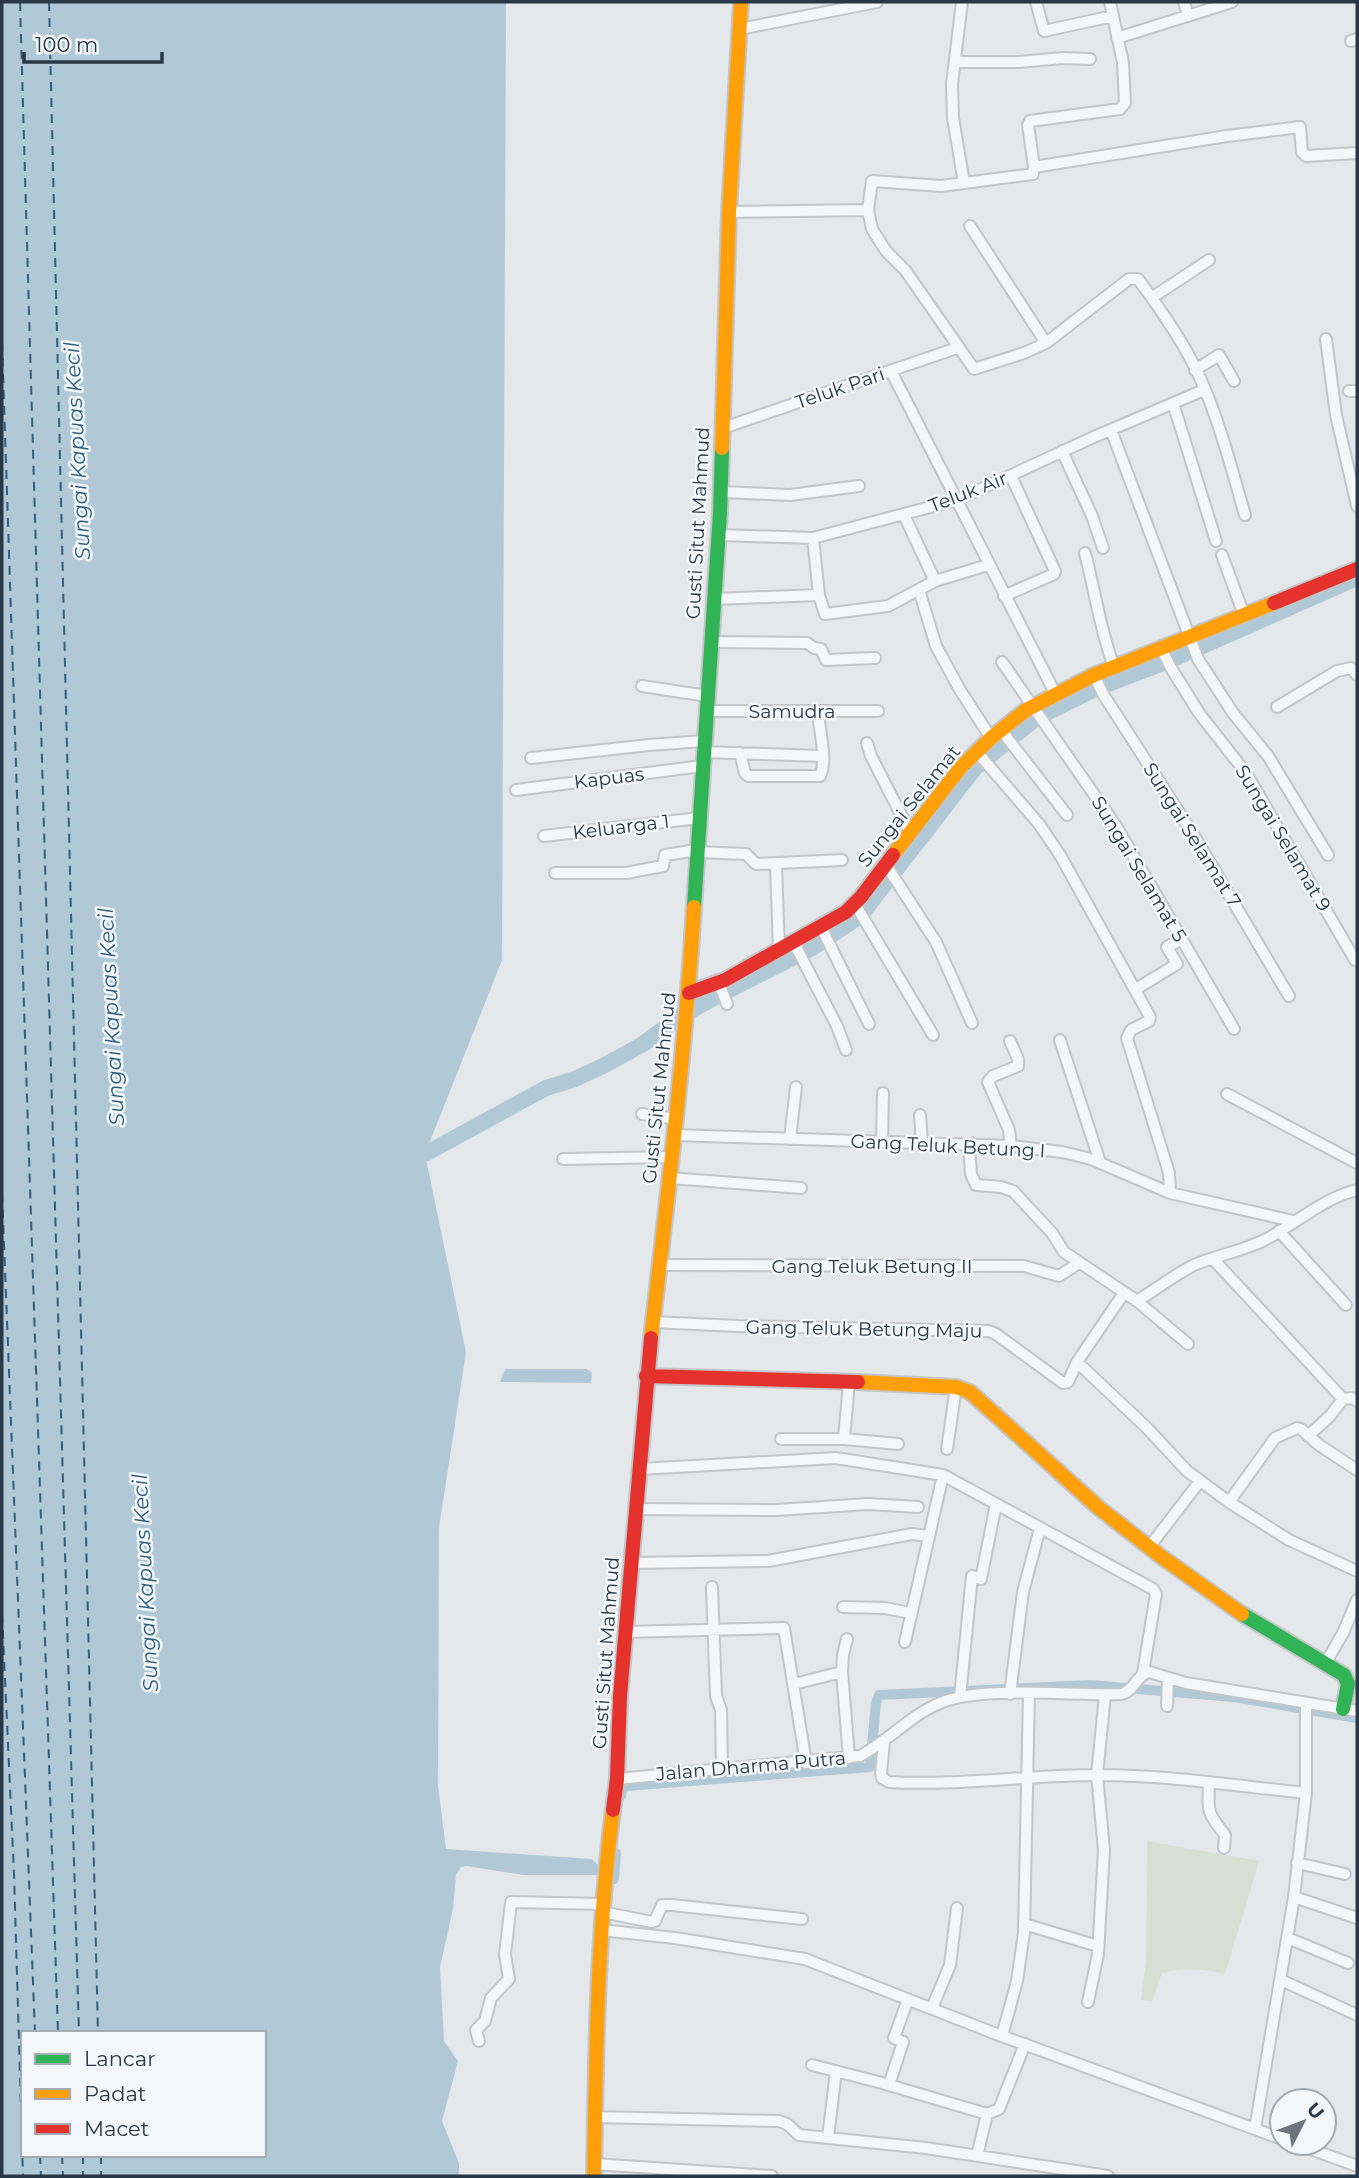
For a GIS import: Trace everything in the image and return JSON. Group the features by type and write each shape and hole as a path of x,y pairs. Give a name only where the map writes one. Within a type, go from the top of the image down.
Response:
{"main road":[{"name":"Gusti Situt Mahmud","path":"594,2170 601,1930 606,1864 617,1779 625,1632 646,1376 689,997 719,535 729,212 741,2"},
{"name":"Sungai Selamat","path":"689,997 722,994 779,950 796,945 839,917 859,911 950,781 979,754 1038,714 1056,695 1095,679 1114,667 1163,653 1244,615 1357,569"},
{"path":"646,1376 956,1387 970,1392 1089,1500 1234,1609 1344,1675 1348,1681 1350,1710"}],"street":[{"path":"740,29 877,2"},
{"path":"962,2 955,62 953,118 964,183"},
{"path":"1036,2 1044,31 1113,16"},
{"path":"1110,2 1123,63 1124,106 1120,109 1030,121 1028,125 1034,167 1033,174 1028,177 927,186 872,181 867,210 872,229 879,240 905,270 974,369 1046,343 1129,279 1138,279 1153,297 1195,370 1223,439 1245,515"},
{"path":"1184,2 1188,16"},
{"path":"1117,38 1232,2"},
{"path":"955,62 1090,59"},
{"path":"1034,167 1300,127 1303,152 1306,156 1357,153"},
{"path":"729,212 867,210"},
{"path":"970,226 1046,343"},
{"path":"1153,297 1209,260"},
{"path":"1326,339 1336,415 1357,506"},
{"name":"Teluk Pari","path":"723,428 957,348"},
{"path":"1195,370 1219,355 1234,381"},
{"path":"891,371 1056,695"},
{"name":"Teluk Air","path":"719,535 813,538 957,500 1204,390"},
{"path":"1173,403 1216,541"},
{"path":"1111,430 1198,659 1275,768 1328,855"},
{"path":"1062,451 1092,516 1103,548"},
{"path":"1004,596 1054,574 1055,571 1011,476"},
{"path":"721,492 790,495 859,486"},
{"path":"904,514 936,581"},
{"path":"813,538 820,596 824,612 828,614 888,606 936,581 988,565"},
{"path":"1085,553 1100,628 1114,667"},
{"path":"1222,555 1244,615"},
{"path":"919,590 936,646 960,690 1067,814"},
{"path":"714,599 820,596"},
{"path":"711,642 807,643 821,649 825,660 875,658"},
{"name":"Sungai Selamat 9","path":"1163,653 1199,713 1246,773 1355,960"},
{"name":"Sungai Selamat 5","path":"1002,662 1116,826 1234,1029"},
{"path":"1277,707 1336,671 1351,668 1357,675"},
{"name":"Sungai Selamat 7","path":"1095,679 1193,834 1289,996"},
{"name":"Samudra","path":"642,685 706,703 818,712 878,712"},
{"path":"740,754 745,773 749,776 820,776 822,755 818,712"},
{"path":"867,743 911,834"},
{"path":"531,758 637,746 703,753 822,755"},
{"name":"Kapuas","path":"516,790 703,753"},
{"path":"979,754 1039,824 1060,855 1136,989 1150,1019 1130,1030 1126,1038 1169,1173 1170,1193"},
{"name":"Keluarga 1","path":"544,836 699,818"},
{"path":"555,873 626,873 663,866 666,855 680,851 746,854 754,864 842,860"},
{"path":"776,864 779,950"},
{"path":"887,868 936,942 972,1023"},
{"path":"859,911 933,1035"},
{"path":"822,930 869,1024"},
{"path":"1136,989 1177,964 1167,947 1182,939"},
{"path":"796,945 837,1026 846,1050"},
{"path":"1060,1040 1100,1162"},
{"path":"1010,1041 1018,1066 993,1076 988,1082 1009,1130 1011,1146"},
{"path":"790,1139 796,1087"},
{"path":"882,1142 883,1093"},
{"path":"1227,1094 1357,1163"},
{"path":"642,1114 677,1119"},
{"path":"920,1115 922,1144"},
{"name":"Gang Teluk Betung I","path":"675,1135 1011,1146 1062,1152 1100,1162 1170,1193 1293,1221"},
{"path":"969,1146 971,1174 976,1185 1013,1191 1052,1233 1064,1252 1137,1301 1188,1344"},
{"path":"563,1159 672,1157"},
{"path":"670,1178 801,1188"},
{"path":"1137,1301 1191,1267 1246,1249 1339,1195 1357,1190"},
{"path":"1279,1231 1346,1305"},
{"path":"1213,1259 1343,1399"},
{"name":"Gang Teluk Betung II","path":"659,1265 1024,1266 1059,1276 1079,1263"},
{"path":"1124,1293 1077,1362 1200,1481 1289,1539 1357,1572"},
{"name":"Gang Teluk Betung Maju","path":"652,1322 989,1331 1061,1382 1068,1382 1077,1362"},
{"path":"844,1438 849,1382"},
{"path":"947,1449 956,1387"},
{"path":"1308,1436 1330,1416 1343,1399 1352,1398 1357,1401"},
{"path":"1229,1502 1275,1438 1299,1428 1357,1470"},
{"path":"781,1439 844,1438 898,1444"},
{"path":"640,1469 835,1458 943,1475 1155,1591 1143,1673 1151,1672 1168,1686 1306,1708 1350,1710"},
{"path":"905,1642 943,1475"},
{"path":"1150,1546 1200,1481"},
{"path":"636,1509 777,1510 868,1504 918,1507"},
{"path":"960,1691 972,1576 981,1579 996,1504"},
{"path":"1010,1694 1023,1592 1040,1528"},
{"path":"631,1563 768,1560 912,1534 928,1536"},
{"path":"712,1587 712,1631 716,1696 721,1710 722,1768"},
{"path":"1325,1664 1343,1633 1357,1600"},
{"path":"843,1607 885,1608 910,1613"},
{"path":"625,1632 784,1628 806,1763"},
{"path":"847,1639 842,1672 854,1757"},
{"path":"794,1684 842,1672"},
{"name":"Jalan Dharma Putra","path":"617,1779 854,1757 882,1744 928,1709 960,1691 1121,1694 1132,1687 1143,1673"},
{"path":"1167,1706 1168,1686"},
{"path":"1002,2036 1017,1981 1024,1924 1029,1693"},
{"path":"1088,2002 1098,1946 1104,1850 1097,1775 1105,1695"},
{"path":"1255,2129 1294,1897 1306,1793 1306,1708"},
{"path":"882,1744 881,1773 882,1778 888,1782 1097,1775 1306,1793"},
{"path":"1209,1783 1208,1810 1214,1823 1225,1835 1224,1848"},
{"path":"1297,1863 1346,1874"},
{"path":"1294,1897 1357,1918"},
{"path":"479,2041 476,2030 485,2021 491,1998 509,1979 505,1955 511,1902 603,1903 652,1922 662,1905 802,1919"},
{"path":"932,2008 950,1965 957,1908"},
{"path":"1024,1924 1098,1946"},
{"path":"601,1930 674,1938 805,1959 1002,2036 1268,2134"},
{"path":"1288,1938 1348,1963"},
{"path":"1282,1980 1357,2015"},
{"path":"889,2085 903,2042 894,2038 908,1998"},
{"path":"812,2065 987,2114 999,2109 1025,2044"},
{"path":"828,2138 836,2071"},
{"path":"977,2156 987,2114"},
{"path":"594,2117 779,2121 787,2124 797,2135 977,2156 1108,2176"},
{"path":"1332,2157 1357,2166"},
{"path":"1014,2176 1016,2162"},
{"path":"594,2170 772,2176"}],"shaded area":[{"path":"1147,1841 1259,1861 1225,1974 1194,1969 1162,1973 1152,2001 1141,2000 1146,1961"}],"water":[{"name":"Sungai Kapuas Kecil","path":"2,2 506,2 502,960 425,1154 466,1352 439,1528 438,1786 446,1849 592,1859 608,1875 523,1875 467,1866 461,1867 456,1875 453,1909 440,1967 444,2041 458,2061 442,2121 459,2163 459,2176 2,2176"},
{"path":"505,1369 586,1369 592,1372 591,1383 500,1382"}],"waterway":[{"path":"425,1154 546,1088 575,1079 605,1065 643,1044 678,1018 812,948 860,916 975,768 1036,718 1095,689 1171,660 1357,578"},
{"path":"621,1796 622,1789 627,1786 870,1767 879,1695 1090,1685 1234,1697 1357,1718"},
{"path":"608,1875 614,1879 616,1853"}],"ferry route":[{"path":"20,2 79,2031"},
{"path":"49,2 98,2031"},
{"path":"2,342 58,2031"},
{"path":"2,1193 35,2031"},
{"path":"2,1614 21,2109"},
{"path":"22,2157 23,2176"},
{"path":"40,2157 41,2176"},
{"path":"62,2157 63,2176"},
{"path":"83,2157 83,2176"},
{"path":"101,2157 101,2176"}],"traffic: fast":[{"path":"694,907 722,448"},
{"path":"1242,1614 1344,1675 1348,1684 1343,1709"}],"traffic: slow":[{"path":"722,448 729,212 741,2"},
{"path":"893,855 961,767 1026,710 1094,675 1274,603"},
{"path":"651,1338 681,1069 694,907"},
{"path":"858,1382 956,1387 970,1392 1099,1508 1242,1614"},
{"path":"594,2176 600,1947 613,1810"}],"traffic: jam":[{"path":"1274,603 1357,569"},
{"path":"689,993 725,980 846,912 893,855"},
{"path":"613,1810 620,1696 651,1338"},
{"path":"646,1376 858,1382"}]}
